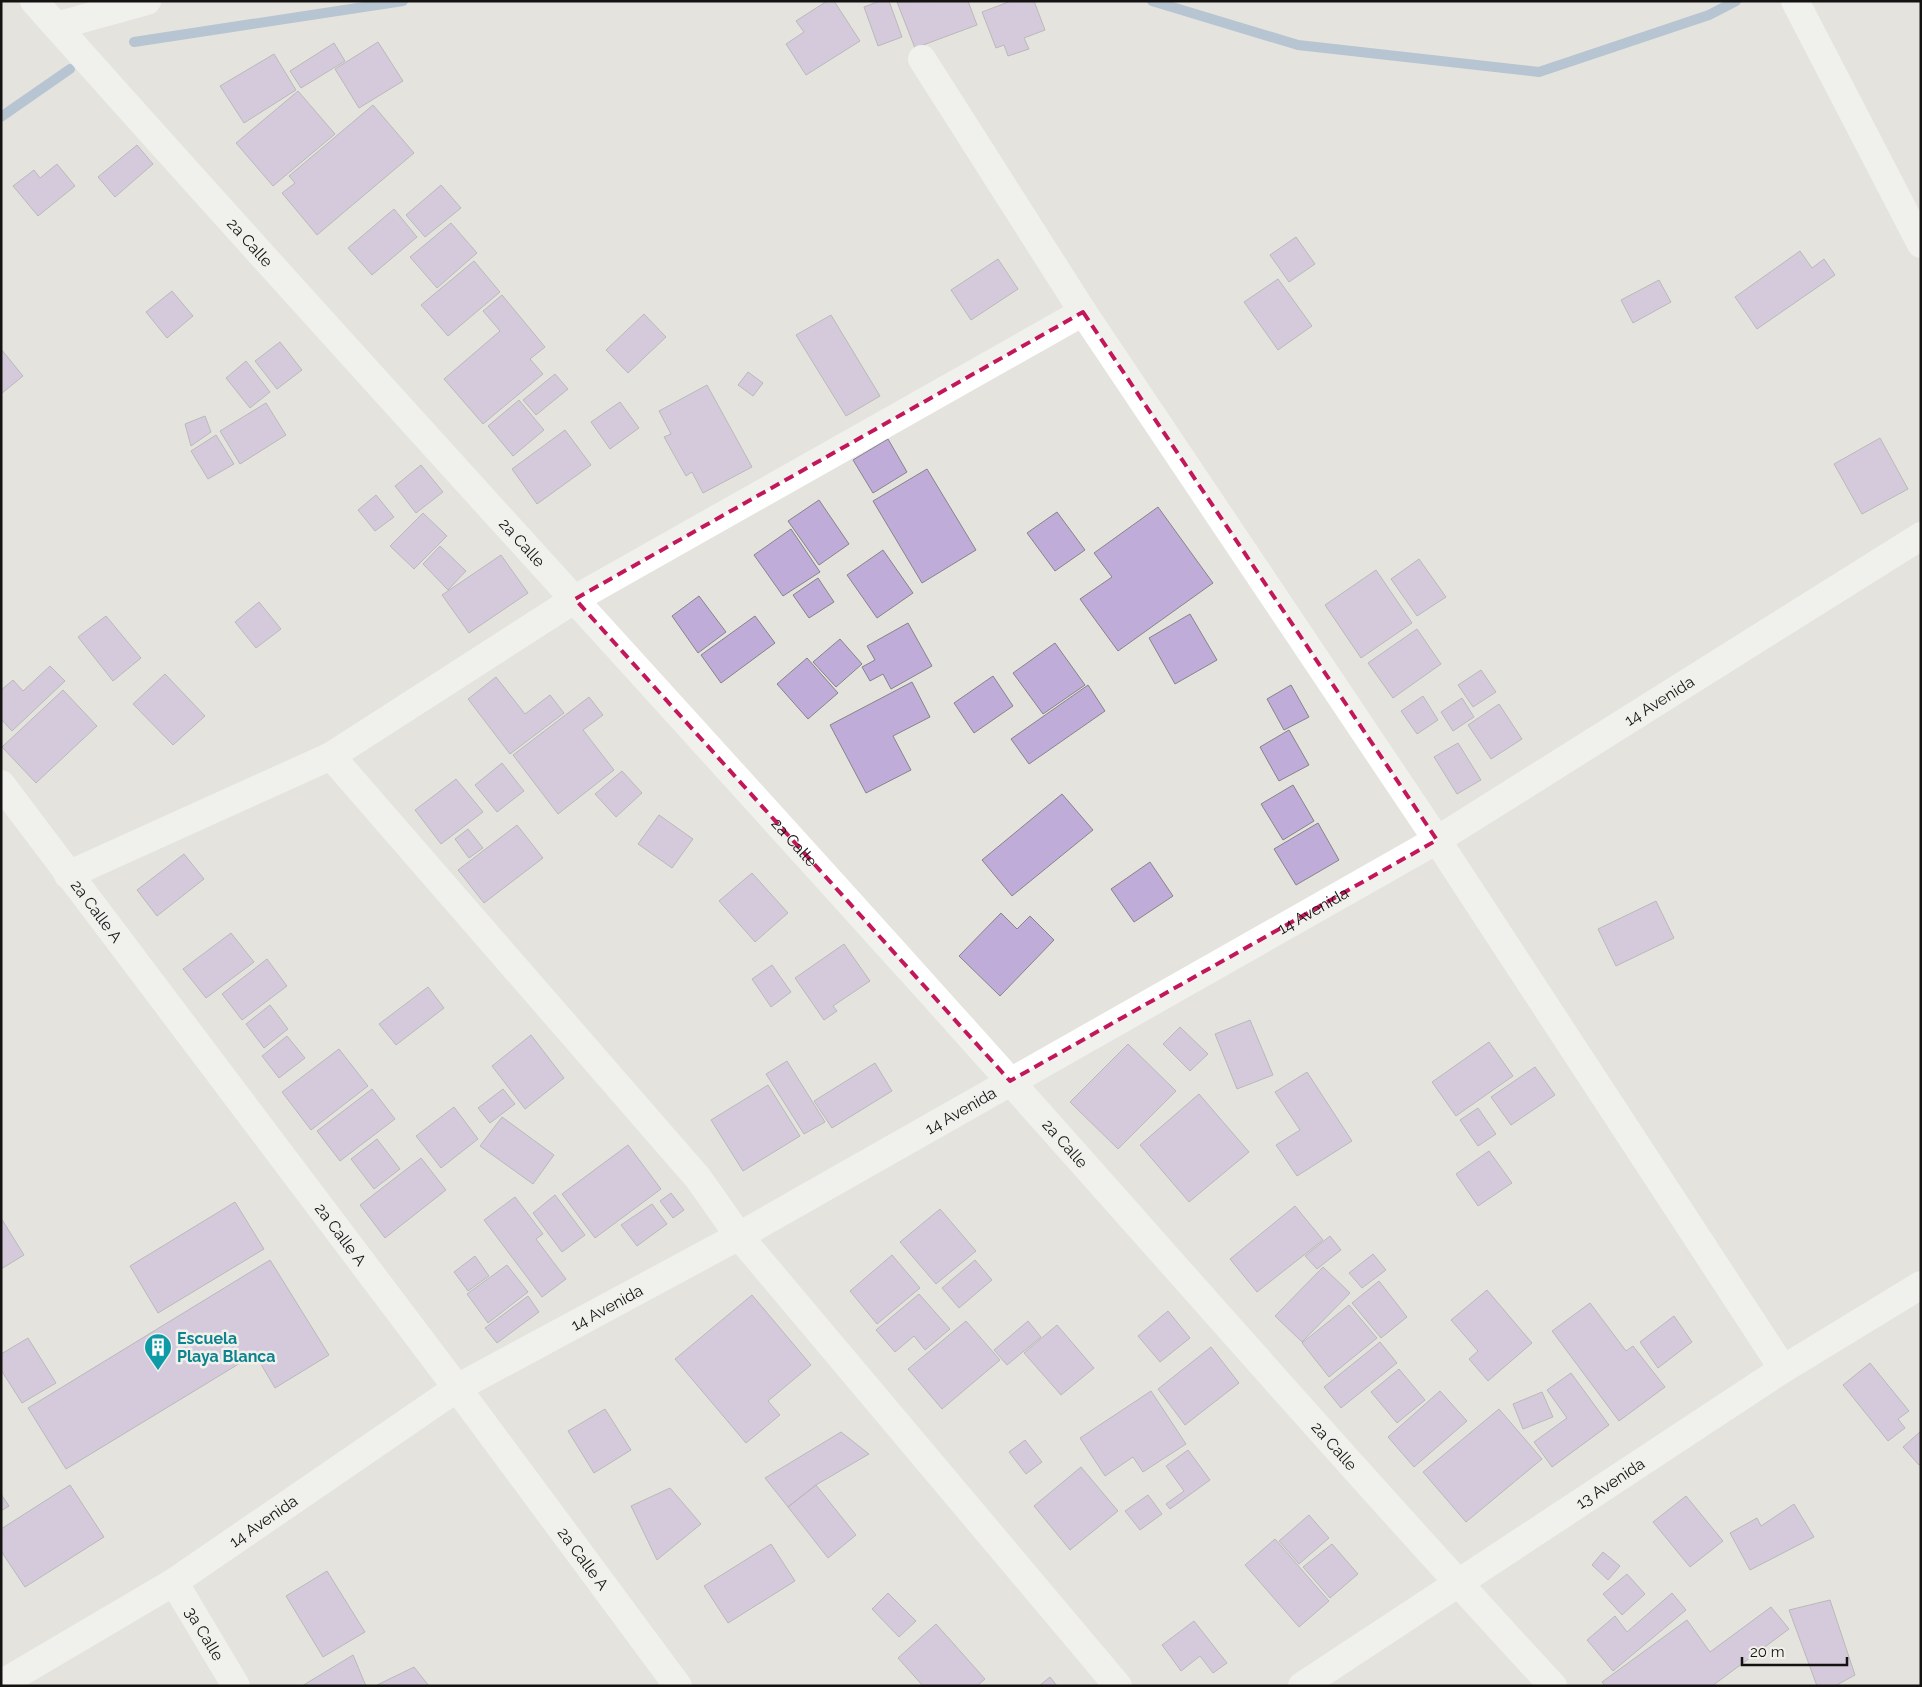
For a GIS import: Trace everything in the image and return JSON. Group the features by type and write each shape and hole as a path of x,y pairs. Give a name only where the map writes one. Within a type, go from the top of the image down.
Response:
{"street":[{"name":"2a Calle","path":"34,1 576,599 1459,1584 1553,1686"},
{"path":"56,26 148,1"},
{"path":"1795,1 1921,244"},
{"path":"922,59 1083,312 1437,840 1783,1369"},
{"path":"68,875 331,756 576,599 1083,312"},
{"name":"14 Avenida","path":"1,1684 174,1582 457,1388 740,1236 1437,840 1921,536"},
{"path":"331,756 698,1178 740,1236 1118,1686"},
{"name":"2a Calle A","path":"1,784 457,1388 678,1686"},
{"name":"13 Avenida","path":"1302,1686 1783,1369 1921,1285"},
{"name":"3a Calle","path":"174,1582 236,1686"}],"highlighted area":[{"path":"1083,312 1437,840 1010,1081 575,599"}],"building":[{"path":"827,1 834,1 860,41 806,75 786,44 804,32 796,21"},
{"path":"880,1 889,1 902,37 878,46 864,7"},
{"path":"968,1 977,25 915,48 897,2"},
{"path":"1011,1 1034,1 1045,30 1024,38 1029,49 1008,56 1004,45 996,48 982,12"},
{"path":"378,42 403,81 359,108 335,69"},
{"path":"334,43 345,61 301,88 290,71"},
{"path":"274,54 296,90 244,123 220,86"},
{"path":"298,91 335,134 273,186 236,143"},
{"path":"373,105 414,153 317,235 282,193 295,183 289,176"},
{"path":"137,145 153,164 115,197 98,177"},
{"path":"57,164 75,186 38,216 13,186 34,170 40,178"},
{"path":"441,185 461,208 425,237 406,215"},
{"path":"394,209 417,237 372,275 348,248"},
{"path":"451,223 477,253 437,288 410,257"},
{"path":"1296,237 1315,264 1289,282 1270,255"},
{"path":"1800,251 1812,268 1824,259 1835,275 1757,329 1735,297"},
{"path":"998,259 1018,289 971,320 951,290"},
{"path":"474,261 500,292 448,336 421,305"},
{"path":"1278,279 1312,326 1278,350 1244,302"},
{"path":"1659,280 1671,302 1633,323 1621,300"},
{"path":"172,291 193,316 167,338 146,312"},
{"path":"502,295 545,347 530,359 543,374 483,424 444,379 500,331 483,311"},
{"path":"644,314 666,337 628,373 606,350"},
{"path":"831,315 880,396 846,416 796,335"},
{"path":"280,342 302,370 277,389 255,361"},
{"path":"1,349 23,376 1,394"},
{"path":"246,361 270,392 250,408 226,378"},
{"path":"748,372 763,383 753,396 738,385"},
{"path":"555,374 568,389 536,415 523,400"},
{"path":"707,385 752,467 703,493 692,472 686,476 664,437 671,434 659,411"},
{"path":"519,400 544,430 513,456 488,426"},
{"path":"620,402 639,428 610,449 591,422"},
{"path":"266,403 286,435 240,464 220,431"},
{"path":"205,416 211,432 191,446 185,424"},
{"path":"565,430 591,465 537,504 512,469"},
{"path":"216,435 234,464 208,479 191,451"},
{"path":"1880,438 1908,489 1862,514 1834,464"},
{"path":"888,439 907,472 873,493 853,460"},
{"path":"421,465 443,492 416,513 395,486"},
{"path":"927,469 976,550 922,583 873,501"},
{"path":"376,495 394,517 375,531 358,510"},
{"path":"819,500 849,544 819,565 788,521"},
{"path":"1158,507 1213,583 1118,651 1080,599 1112,577 1094,553"},
{"path":"1057,512 1085,550 1055,571 1027,533"},
{"path":"423,513 447,536 414,569 390,546"},
{"path":"791,529 820,572 783,596 754,555"},
{"path":"440,546 466,571 448,590 423,564"},
{"path":"883,550 913,593 877,618 847,575"},
{"path":"501,555 528,593 469,633 442,595"},
{"path":"1419,559 1446,597 1417,616 1391,579"},
{"path":"1376,570 1412,623 1361,658 1325,605"},
{"path":"818,578 834,602 809,618 793,595"},
{"path":"699,596 726,632 698,653 672,616"},
{"path":"259,602 281,629 256,648 235,622"},
{"path":"1190,614 1217,660 1175,684 1149,638"},
{"path":"106,616 141,658 113,681 78,637"},
{"path":"755,616 775,643 721,683 701,655"},
{"path":"908,623 932,666 891,689 883,674 870,681 862,667 875,660 867,646"},
{"path":"1417,629 1441,664 1393,698 1368,663"},
{"path":"840,639 862,664 836,687 813,662"},
{"path":"1055,643 1085,685 1043,714 1013,673"},
{"path":"807,658 838,693 808,719 777,684"},
{"path":"50,666 65,681 12,731 1,719 1,690 13,680 23,691"},
{"path":"1481,670 1496,692 1473,707 1458,685"},
{"path":"165,674 205,716 173,745 133,704"},
{"path":"993,676 1013,706 974,733 954,703"},
{"path":"496,677 525,714 550,695 564,713 510,754 468,699"},
{"path":"912,682 930,717 893,736 911,770 866,793 830,725"},
{"path":"1088,685 1105,711 1029,764 1011,739"},
{"path":"1291,685 1309,717 1284,730 1267,699"},
{"path":"63,690 97,726 36,783 2,747"},
{"path":"1423,696 1438,720 1417,734 1401,711"},
{"path":"589,697 603,715 583,730 614,770 558,814 513,755"},
{"path":"1462,698 1474,717 1453,731 1441,712"},
{"path":"1499,704 1522,739 1491,759 1468,725"},
{"path":"1289,730 1309,765 1279,781 1260,747"},
{"path":"1458,743 1481,780 1457,794 1434,757"},
{"path":"502,763 524,791 497,812 475,785"},
{"path":"622,771 642,793 616,817 595,794"},
{"path":"456,779 483,812 441,844 415,810"},
{"path":"1293,785 1314,821 1283,840 1261,804"},
{"path":"1062,794 1093,830 1012,896 982,860"},
{"path":"659,815 693,839 672,868 638,844"},
{"path":"1318,823 1339,860 1296,885 1274,849"},
{"path":"517,825 543,858 484,903 458,870"},
{"path":"468,829 483,848 469,858 455,839"},
{"path":"184,854 204,879 157,916 137,890"},
{"path":"1150,862 1173,896 1134,922 1111,889"},
{"path":"752,873 788,913 755,942 719,901"},
{"path":"1656,901 1674,938 1616,966 1598,929"},
{"path":"1001,913 1017,929 1030,916 1054,940 1000,996 959,956"},
{"path":"231,933 254,962 206,998 183,969"},
{"path":"844,944 870,981 833,1006 837,1011 824,1020 795,978"},
{"path":"267,959 287,986 242,1020 222,994"},
{"path":"772,965 791,992 771,1007 752,979"},
{"path":"428,987 444,1008 396,1045 379,1024"},
{"path":"270,1005 288,1029 264,1048 246,1024"},
{"path":"1250,1020 1273,1075 1237,1089 1215,1034"},
{"path":"1180,1027 1208,1054 1190,1071 1163,1044"},
{"path":"531,1035 564,1078 525,1109 492,1066"},
{"path":"287,1036 305,1058 279,1078 262,1056"},
{"path":"1489,1042 1513,1076 1456,1116 1432,1082"},
{"path":"1128,1044 1176,1091 1118,1149 1070,1102"},
{"path":"339,1049 368,1086 311,1130 282,1092"},
{"path":"787,1061 825,1122 804,1134 766,1074"},
{"path":"875,1063 892,1091 832,1128 814,1101"},
{"path":"1535,1067 1555,1095 1511,1125 1491,1097"},
{"path":"1307,1072 1352,1141 1297,1176 1276,1145 1300,1130 1275,1092"},
{"path":"768,1085 800,1136 743,1171 711,1120"},
{"path":"372,1089 395,1119 340,1161 317,1131"},
{"path":"503,1089 515,1104 490,1123 478,1108"},
{"path":"1199,1094 1249,1152 1189,1202 1140,1145"},
{"path":"454,1107 478,1139 441,1168 416,1136"},
{"path":"1478,1108 1496,1134 1478,1146 1460,1120"},
{"path":"502,1117 554,1155 533,1184 480,1146"},
{"path":"377,1139 400,1169 374,1189 351,1159"},
{"path":"628,1145 661,1189 595,1238 562,1194"},
{"path":"1489,1151 1512,1183 1478,1206 1456,1174"},
{"path":"421,1158 446,1190 385,1238 360,1205"},
{"path":"671,1193 684,1210 673,1218 660,1201"},
{"path":"555,1195 585,1235 562,1252 533,1213"},
{"path":"515,1197 543,1234 536,1239 566,1279 542,1297 484,1220"},
{"path":"235,1202 264,1249 158,1313 130,1266"},
{"path":"652,1204 667,1224 637,1246 621,1225"},
{"path":"1295,1206 1323,1240 1257,1292 1230,1259"},
{"path":"940,1209 976,1251 936,1284 900,1242"},
{"path":"1,1218 24,1255 1,1269"},
{"path":"1330,1236 1341,1250 1317,1269 1305,1256"},
{"path":"1373,1254 1386,1270 1362,1288 1349,1273"},
{"path":"892,1255 920,1288 877,1324 850,1291"},
{"path":"475,1256 489,1276 468,1291 454,1272"},
{"name":"Escuela Playa Blanca","path":"270,1260 329,1355 275,1388 255,1354 66,1469 28,1408"},
{"path":"975,1260 992,1280 959,1308 942,1288"},
{"path":"507,1265 528,1292 488,1323 467,1294"},
{"path":"1323,1267 1350,1293 1302,1342 1275,1316"},
{"path":"1379,1281 1407,1317 1381,1338 1352,1303"},
{"path":"1487,1290 1532,1343 1488,1381 1469,1359 1478,1351 1451,1320"},
{"path":"919,1294 950,1329 925,1350 914,1336 895,1352 876,1330"},
{"path":"752,1295 811,1365 768,1401 780,1415 746,1443 675,1359"},
{"path":"528,1296 539,1312 497,1343 485,1328"},
{"path":"1590,1303 1626,1351 1633,1346 1665,1387 1619,1421 1552,1331"},
{"path":"1349,1305 1377,1338 1329,1377 1302,1343"},
{"path":"1168,1311 1190,1338 1160,1362 1138,1336"},
{"path":"1674,1316 1692,1342 1658,1368 1640,1342"},
{"path":"966,1321 1000,1360 942,1409 908,1369"},
{"path":"1028,1321 1041,1337 1007,1365 994,1350"},
{"path":"1057,1325 1094,1368 1061,1395 1024,1353"},
{"path":"28,1338 56,1383 22,1403 1,1370 1,1354"},
{"path":"1380,1342 1397,1363 1341,1408 1324,1387"},
{"path":"1211,1347 1239,1383 1185,1425 1158,1389"},
{"path":"1870,1363 1909,1411 1898,1419 1905,1428 1888,1441 1843,1385"},
{"path":"1399,1369 1425,1400 1397,1423 1371,1392"},
{"path":"1571,1373 1609,1425 1552,1467 1534,1442 1567,1418 1547,1390"},
{"path":"1151,1391 1186,1444 1143,1472 1133,1457 1105,1476 1080,1438"},
{"path":"1440,1391 1467,1421 1414,1467 1388,1437"},
{"path":"1542,1392 1553,1417 1523,1429 1513,1404"},
{"path":"605,1409 631,1450 594,1473 568,1431"},
{"path":"1499,1409 1542,1459 1466,1522 1423,1472"},
{"path":"1921,1431 1921,1464 1919,1465 1903,1447"},
{"path":"841,1432 869,1454 816,1485 788,1507 765,1478"},
{"path":"1025,1440 1042,1462 1026,1474 1009,1452"},
{"path":"1188,1450 1210,1480 1170,1509 1166,1504 1184,1491 1166,1466"},
{"path":"1081,1467 1118,1511 1070,1550 1034,1506"},
{"path":"70,1485 104,1537 25,1587 1,1551 1,1529"},
{"path":"816,1485 856,1535 828,1558 788,1507"},
{"path":"670,1488 701,1524 657,1560 631,1506"},
{"path":"1,1494 9,1506 1,1511"},
{"path":"1148,1495 1162,1514 1140,1530 1125,1511"},
{"path":"1686,1496 1723,1541 1690,1567 1653,1522"},
{"path":"1794,1504 1814,1537 1750,1570 1730,1533 1757,1518 1761,1526"},
{"path":"1309,1515 1329,1538 1299,1564 1279,1541"},
{"path":"1275,1539 1329,1601 1299,1627 1245,1565"},
{"path":"771,1544 795,1581 728,1623 704,1586"},
{"path":"1332,1544 1358,1574 1330,1598 1303,1567"},
{"path":"1603,1552 1620,1566 1608,1580 1592,1565"},
{"path":"327,1571 365,1632 323,1657 286,1596"},
{"path":"1627,1574 1645,1594 1622,1615 1603,1594"},
{"path":"888,1593 916,1621 899,1637 872,1609"},
{"path":"1672,1593 1686,1610 1613,1671 1587,1640 1615,1616 1627,1632"},
{"path":"1830,1600 1855,1675 1835,1686 1817,1686 1789,1610"},
{"path":"1771,1607 1789,1629 1712,1686 1605,1686 1602,1682 1687,1620 1710,1652"},
{"path":"1194,1621 1227,1663 1213,1673 1200,1656 1181,1671 1162,1645"},
{"path":"936,1624 985,1679 977,1686 923,1686 898,1658"},
{"path":"353,1655 366,1686 302,1686"},
{"path":"414,1667 429,1686 375,1686"},
{"path":"1050,1677 1057,1686 1039,1686"}],"waterway":[{"path":"134,42 403,1"},
{"path":"1152,1 1298,45 1539,72 1709,15 1736,1"},
{"path":"1,117 70,69"}],"place":[{"name":"Escuela Playa Blanca","path":"158,1371"}]}
